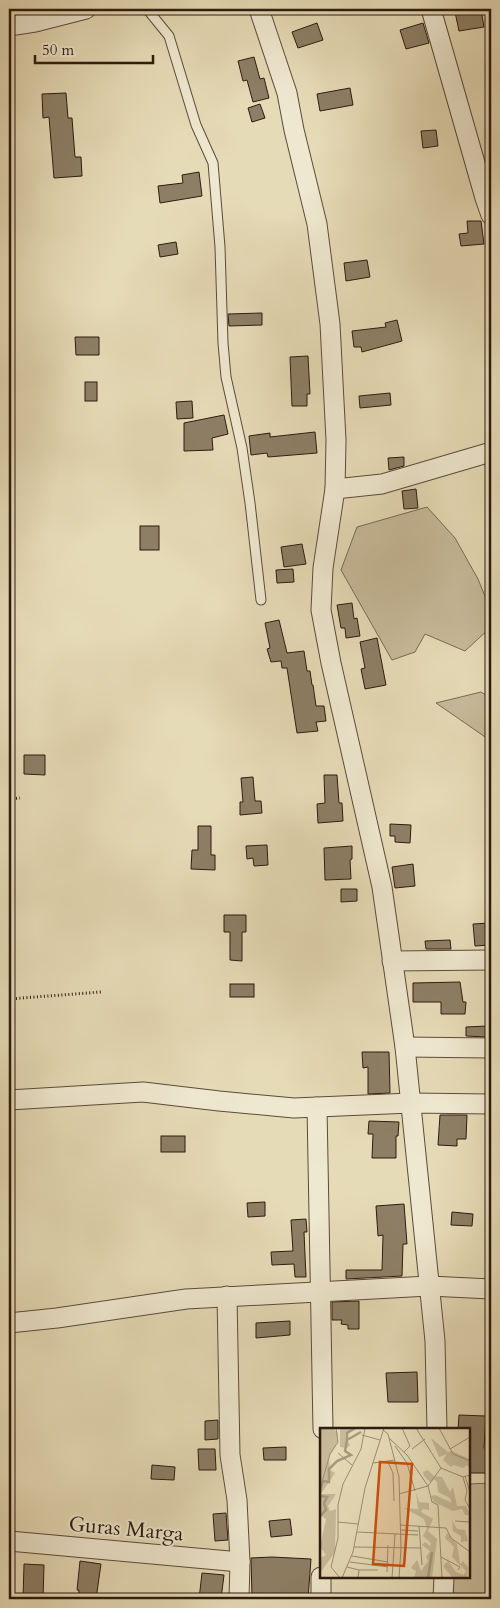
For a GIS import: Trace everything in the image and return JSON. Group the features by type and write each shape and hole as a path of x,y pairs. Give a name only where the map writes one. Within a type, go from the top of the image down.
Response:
{"street":[{"path":"9,26 35,22 86,9"},
{"path":"259,9 287,93 294,130 318,224 330,324 336,440 335,489 323,568 320,610 382,887 405,1047 435,1341 437,1428"},
{"path":"431,9 491,215"},
{"path":"335,489 382,484 491,452"},
{"path":"392,961 491,960"},
{"path":"405,1047 491,1048"},
{"path":"9,1100 143,1092 294,1108 411,1103 491,1104"},
{"path":"317,1107 323,1428"},
{"path":"9,1323 186,1299 227,1296 430,1286 491,1289"},
{"path":"227,1296 230,1455 237,1500 240,1562 239,1599"},
{"name":"Guras Marga","path":"9,1541 240,1562"},
{"path":"321,1599 322,1578"},
{"path":"443,1599 444,1578"}],"lane":[{"path":"147,9 169,36 196,124 213,162 220,247 226,377 242,448 262,600"}],"path":[{"path":"9,799 20,798"},
{"path":"9,999 102,992"}],"shaded area":[{"path":"427,507 455,538 478,579 491,611 491,627 465,651 425,634 415,652 392,660 341,570 357,527"},
{"path":"481,692 491,698 491,741 436,703"},
{"path":"491,1483 491,1599 453,1599 453,1578 470,1578 470,1484"}],"building":[{"path":"481,9 484,27 459,31 455,12"},
{"path":"317,23 323,40 298,48 292,32"},
{"path":"423,23 429,43 406,49 400,30"},
{"path":"254,57 260,79 264,78 269,98 253,102 247,80 243,81 238,61"},
{"path":"350,88 353,105 320,111 317,94"},
{"path":"66,93 68,118 72,118 75,157 81,157 82,176 54,178 49,117 43,118 42,94"},
{"path":"260,104 265,118 252,122 248,108"},
{"path":"436,130 438,146 423,148 421,131"},
{"path":"199,172 202,196 160,203 158,186 183,183 182,175"},
{"path":"467,221 481,221 484,244 461,246 459,234 468,233"},
{"path":"176,242 178,254 160,257 158,245"},
{"path":"367,260 370,277 346,281 344,263"},
{"path":"262,313 262,325 229,326 228,314"},
{"path":"397,320 402,341 362,352 361,347 354,347 352,331 386,327 385,323"},
{"path":"75,337 99,337 99,355 76,355"},
{"path":"308,356 310,394 307,394 307,406 292,406 290,357"},
{"path":"85,382 97,382 97,401 85,401"},
{"path":"390,393 391,405 360,408 359,396"},
{"path":"192,401 193,418 177,419 176,402"},
{"path":"224,415 228,434 212,438 213,450 184,451 184,423"},
{"path":"315,432 317,453 268,457 267,453 251,455 249,436 270,433 270,437"},
{"path":"404,457 404,466 389,470 388,458"},
{"path":"416,489 418,508 404,509 402,491"},
{"path":"140,526 159,526 159,550 140,550"},
{"path":"302,544 306,564 284,567 281,547"},
{"path":"293,569 294,582 277,583 276,570"},
{"path":"352,603 354,619 357,618 360,636 346,638 345,628 341,628 337,605"},
{"path":"279,620 287,653 304,651 307,671 310,671 316,706 324,706 326,721 316,722 318,731 297,733 287,668 282,668 281,661 271,662 267,649 270,648 265,623"},
{"path":"377,638 386,685 365,689 361,669 365,668 360,642"},
{"path":"24,755 45,755 45,775 24,774"},
{"path":"324,775 337,775 339,803 342,803 343,821 318,823 317,804 325,803"},
{"path":"253,777 255,801 261,801 262,813 240,815 240,802 243,802 241,778"},
{"path":"390,824 411,825 410,843 395,842 395,836 390,836"},
{"path":"198,826 211,826 211,855 215,855 215,870 191,869 192,850 198,850"},
{"path":"267,845 268,865 254,866 253,858 247,859 246,846"},
{"path":"352,846 352,859 350,860 351,879 325,880 324,848"},
{"path":"413,864 415,886 395,888 392,867"},
{"path":"341,889 357,889 357,901 341,902"},
{"path":"224,915 246,915 246,932 242,932 242,961 230,960 230,932 224,932"},
{"path":"489,923 490,945 475,946 473,924"},
{"path":"450,940 451,949 426,949 425,941"},
{"path":"460,982 463,1002 466,1002 465,1014 441,1014 441,1002 413,1002 413,983"},
{"path":"230,984 254,984 254,997 230,997"},
{"path":"487,1026 487,1037 466,1036 466,1027"},
{"path":"362,1052 389,1052 390,1093 368,1094 368,1067 363,1068"},
{"path":"440,1115 467,1115 466,1139 457,1139 457,1146 438,1145"},
{"path":"369,1121 399,1122 398,1136 396,1136 396,1158 372,1158 373,1134 368,1134"},
{"path":"161,1136 185,1136 185,1152 161,1152"},
{"path":"265,1202 265,1216 248,1217 247,1203"},
{"path":"404,1204 407,1244 403,1244 402,1276 346,1279 346,1270 382,1270 383,1235 378,1236 376,1206"},
{"path":"452,1212 473,1214 472,1226 451,1225"},
{"path":"306,1219 307,1232 304,1232 306,1277 295,1277 294,1264 272,1265 271,1252 293,1251 291,1220"},
{"path":"359,1301 359,1329 348,1329 348,1325 341,1324 342,1320 332,1320 332,1302"},
{"path":"290,1321 290,1335 256,1338 256,1323"},
{"path":"417,1372 418,1402 388,1402 386,1373"},
{"path":"459,1415 486,1416 484,1448 491,1448 491,1473 470,1473 470,1428 458,1428"},
{"path":"218,1420 218,1439 205,1440 205,1421"},
{"path":"286,1447 286,1460 264,1460 263,1448"},
{"path":"198,1449 215,1449 216,1470 199,1470"},
{"path":"152,1465 175,1467 174,1480 151,1479"},
{"path":"226,1513 228,1540 215,1541 213,1514"},
{"path":"290,1519 292,1535 271,1537 269,1521"},
{"path":"251,1558 311,1559 308,1599 256,1599 256,1597 252,1597"},
{"path":"80,1561 101,1564 96,1599 78,1599"},
{"path":"24,1564 44,1565 43,1599 23,1599"},
{"path":"202,1573 224,1575 221,1599 199,1599"}]}
